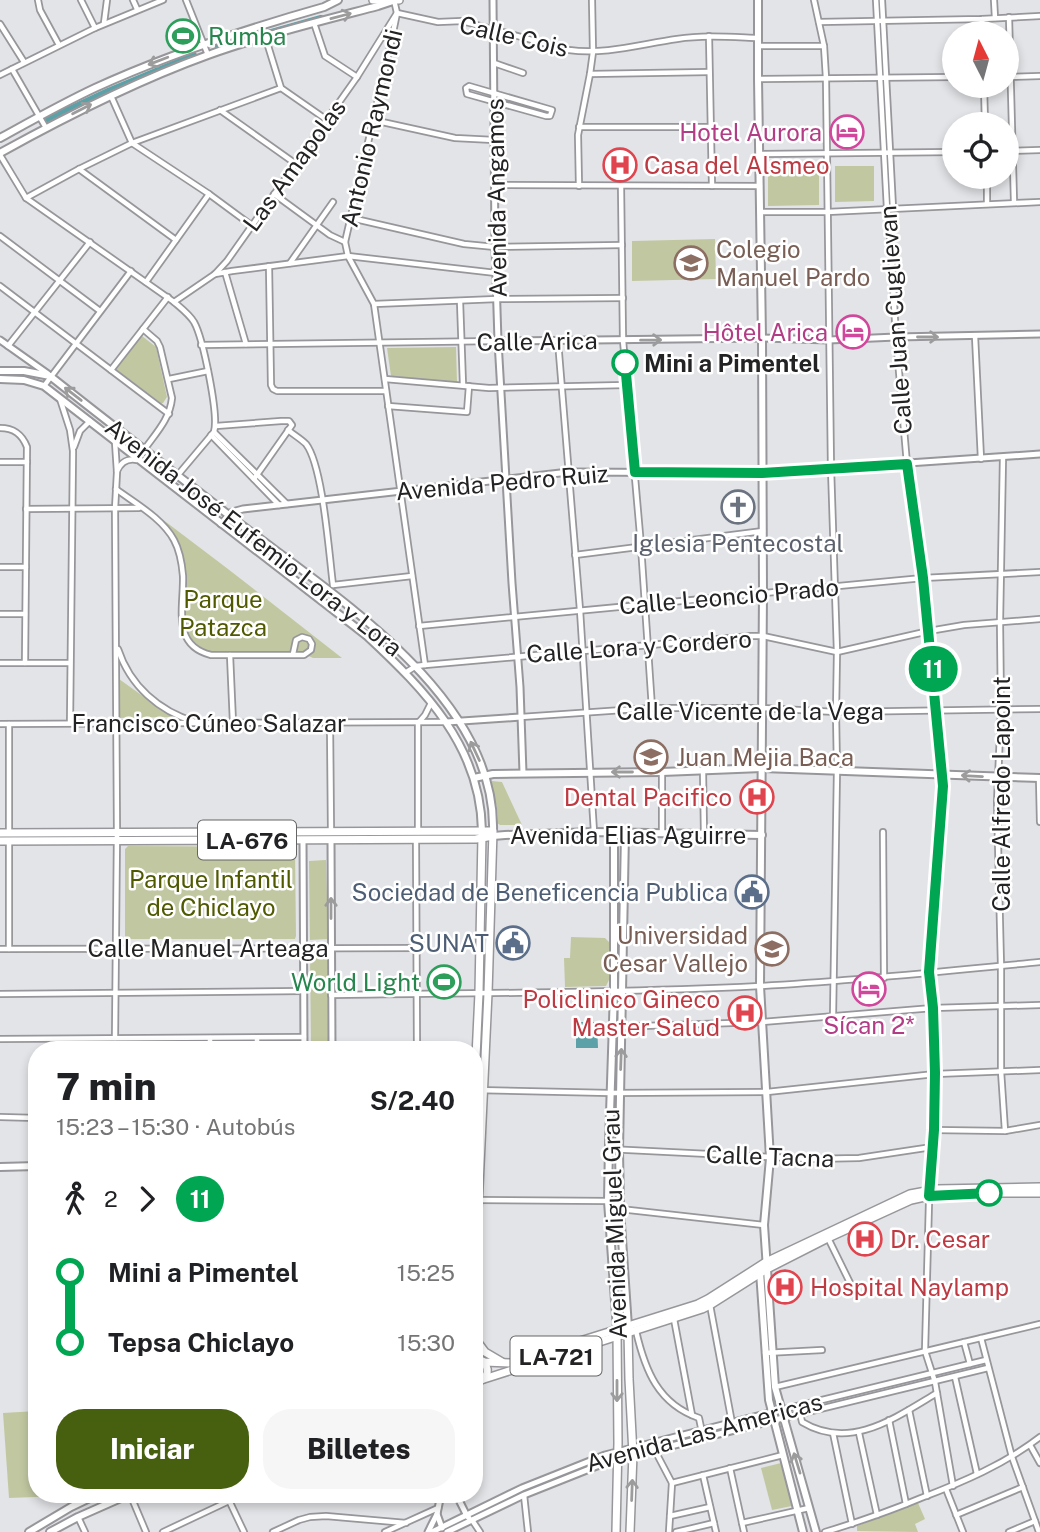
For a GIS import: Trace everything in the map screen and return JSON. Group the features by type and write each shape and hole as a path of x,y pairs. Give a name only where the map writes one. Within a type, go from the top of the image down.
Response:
{"main road":[{"path":"0,138 95,88 203,44 338,0"},
{"path":"373,0 396,0"},
{"path":"0,154 110,95 208,55 265,36 396,0"},
{"path":"758,0 763,531 760,986 770,1158 763,1268 773,1416 803,1532"},
{"name":"Avenida José Eufemio Lora y Lora","path":"0,371 24,371 50,376 177,476 330,587 416,666 460,722 476,752 491,795 493,834"},
{"name":"Avenida José Eufemio Lora y Lora","path":"0,379 24,380 44,386 366,636 405,673 447,722 465,756 480,796 482,835"},
{"path":"474,778 523,773 762,768 1040,778"},
{"name":"LA-676","path":"0,833 6,838 331,831 417,836"},
{"name":"Avenida Elias Aguirre","path":"493,834 614,832 762,835"},
{"name":"Avenida Miguel Grau","path":"614,832 614,991 608,1201 617,1334 615,1532"},
{"name":"Avenida Miguel Grau","path":"625,833 620,1209 631,1331 633,1451 630,1532"},
{"path":"483,1069 493,834"},
{"name":"LA-676","path":"117,837 331,840 493,834"},
{"path":"477,1041 482,835"},
{"path":"0,1167 28,1167"},
{"path":"631,1331 698,1304 900,1198 965,1188 1040,1187"},
{"path":"631,1331 710,1305 763,1268 929,1193 1040,1194"},
{"name":"LA-721","path":"483,1360 510,1363 631,1331"},
{"name":"LA-721","path":"483,1380 617,1334"},
{"name":"LA-721","path":"483,1349 492,1357 510,1363"},
{"path":"771,1388 781,1410 816,1532"},
{"path":"29,1532 79,1503"},
{"path":"50,1532 110,1503"}],"street":[{"path":"38,0 40,10 59,45"},
{"path":"81,0 95,28"},
{"path":"104,23 107,0"},
{"path":"133,0 137,9"},
{"path":"0,75 104,23 163,0"},
{"path":"186,0 208,55"},
{"name":"Antonio Raymondi","path":"396,0 397,13 389,52 345,243 348,256 374,304 425,665"},
{"name":"Avenida Angamos","path":"493,0 498,341 523,773"},
{"path":"579,186 579,127 593,52 592,0"},
{"path":"814,0 824,46 826,78 831,468 836,586 837,770 833,1016"},
{"name":"Calle Juan Cuglievan","path":"876,0 880,21 893,208"},
{"name":"Calle Juan Cuglievan","path":"880,21 882,0"},
{"path":"994,0 995,18"},
{"name":"Calle Cois","path":"397,13 438,22 462,20 569,50 593,52 709,36 824,46"},
{"name":"Las Amapolas","path":"174,302 215,274 227,261 357,77 397,13"},
{"path":"819,22 1040,16"},
{"path":"1009,17 1009,21"},
{"path":"314,23 326,56 357,77"},
{"path":"1,26 24,62"},
{"path":"265,36 281,88 327,120"},
{"path":"709,36 712,186"},
{"path":"494,63 523,73"},
{"path":"12,69 46,128"},
{"path":"590,74 709,72"},
{"path":"1019,77 1040,76"},
{"name":"Calle Juan Cuglievan","path":"883,78 884,154 896,337 907,464 929,631 943,786 929,972 935,1073 925,1351"},
{"path":"758,79 942,78"},
{"path":"469,86 552,110 550,116 546,116 495,102 467,94 465,90 469,86"},
{"path":"26,198 132,143 281,88"},
{"path":"110,95 132,143 251,225"},
{"path":"219,110 296,164"},
{"path":"373,120 455,138 495,140"},
{"path":"579,127 710,127"},
{"path":"1019,151 1040,150"},
{"path":"760,155 942,152"},
{"path":"0,154 26,198 168,297 193,321 198,330 216,415 214,431 177,476"},
{"path":"79,169 176,240"},
{"path":"495,186 760,186"},
{"path":"621,186 623,340 652,708"},
{"path":"986,189 987,204"},
{"path":"1013,189 1014,202"},
{"path":"146,282 209,194"},
{"path":"274,194 345,243"},
{"path":"289,264 333,202"},
{"path":"760,212 827,212 1040,202"},
{"path":"351,218 464,244 495,247 622,245"},
{"path":"0,236 100,311"},
{"path":"8,346 90,242"},
{"path":"215,274 348,256 496,273"},
{"path":"269,266 273,389 386,391"},
{"path":"44,386 131,271"},
{"path":"225,272 246,344"},
{"path":"0,286 169,414"},
{"path":"111,370 168,297"},
{"path":"374,304 623,298"},
{"path":"388,406 467,412 460,300"},
{"path":"143,329 160,346 172,398 169,414 144,450"},
{"name":"Calle Arica","path":"201,345 762,338 829,340 1040,334"},
{"path":"975,336 981,459"},
{"path":"0,340 50,376"},
{"path":"558,341 580,610 594,832"},
{"path":"169,379 208,371"},
{"path":"384,379 501,388 626,385"},
{"path":"60,398 73,451 70,723"},
{"path":"73,451 80,431 90,421"},
{"path":"214,431 289,421 292,425 256,477"},
{"path":"0,428 20,434 27,447 25,663"},
{"path":"288,430 305,443 313,460 322,500 330,587 412,576"},
{"path":"214,431 283,504"},
{"path":"115,442 115,1038"},
{"name":"Avenida Pedro Ruiz","path":"229,514 243,509 283,504 569,472 762,473 1040,454"},
{"name":"Calle Alfredo Lapoint","path":"1003,457 1001,711 997,802 1005,1131"},
{"path":"117,472 125,461 139,461"},
{"path":"0,462 27,462"},
{"path":"116,489 156,519 178,548 183,576 182,625 194,648 211,654 304,655 309,653 312,647 309,639 302,637 296,640 293,654"},
{"path":"26,509 140,508"},
{"path":"221,524 229,514"},
{"path":"575,555 763,531"},
{"path":"0,567 26,567"},
{"name":"Calle Leoncio Prado","path":"419,626 923,578 1040,572"},
{"path":"0,614 25,614"},
{"name":"Calle Lora y Cordero","path":"405,673 416,666 425,665 751,636 837,652 964,625 1040,619"},
{"path":"116,643 128,671 146,695 171,712 199,723"},
{"path":"230,655 233,723"},
{"path":"0,663 71,663"},
{"path":"417,1041 418,722 431,702"},
{"name":"Calle Vicente de la Vega","path":"460,722 652,708 762,708 836,712 1040,709"},
{"name":"Francisco Cúneo Salazar","path":"0,724 460,722"},
{"path":"330,723 331,831"},
{"path":"9,724 6,838 9,949"},
{"path":"703,771 704,834"},
{"path":"662,772 662,833"},
{"path":"1040,778 1040,822"},
{"path":"883,832 884,978"},
{"path":"303,840 304,1041"},
{"path":"331,840 332,1041"},
{"name":"Calle Manuel Arteaga","path":"0,949 417,948"},
{"path":"331,995 623,991 760,986 884,978 1040,962"},
{"path":"0,994 304,991"},
{"path":"613,1027 762,1022 933,1008 1040,1005"},
{"path":"0,1039 304,1037"},
{"path":"483,1090 767,1092 935,1073 1040,1070"},
{"path":"0,1117 28,1118"},
{"path":"934,1130 1005,1131 1040,1125"},
{"name":"Calle Tacna","path":"608,1149 770,1158 859,1158 932,1147"},
{"path":"483,1200 608,1201"},
{"path":"620,1209 764,1225"},
{"path":"828,1238 856,1295"},
{"path":"710,1305 732,1423"},
{"path":"674,1319 692,1415"},
{"path":"771,1388 1040,1324"},
{"path":"631,1331 656,1385 679,1409 699,1418 702,1433"},
{"path":"981,1338 1012,1457 1039,1532"},
{"path":"964,1342 970,1364"},
{"path":"769,1353 822,1350"},
{"path":"925,1351 935,1382 953,1486"},
{"name":"Avenida Las Americas","path":"430,1532 444,1530 553,1475 617,1455 773,1416 781,1410 986,1360"},
{"name":"Avenida Las Americas","path":"702,1433 732,1423 773,1416 783,1418 988,1368"},
{"path":"955,1377 977,1474"},
{"path":"800,1413 802,1422 817,1429 833,1433 859,1433 937,1394"},
{"path":"909,1410 927,1496"},
{"path":"889,1420 906,1504"},
{"path":"833,1433 855,1532"},
{"path":"859,1433 877,1515"},
{"path":"825,1532 953,1486 1012,1457 1040,1437"},
{"path":"1030,1445 1040,1464"},
{"path":"652,1446 672,1483 669,1532"},
{"name":"Avenida Las Americas","path":"469,1518 617,1455"},
{"path":"672,1483 783,1455"},
{"path":"730,1468 744,1532"},
{"path":"703,1475 716,1532"},
{"path":"956,1514 1023,1487"},
{"path":"946,1489 963,1532"},
{"path":"524,1495 528,1532"},
{"path":"134,1503 146,1532"},
{"path":"163,1532 227,1503"},
{"path":"230,1503 244,1532"},
{"path":"430,1532 439,1503"},
{"path":"461,1503 480,1532"},
{"path":"670,1516 710,1507"},
{"path":"742,1523 810,1507"},
{"path":"385,1532 437,1511"},
{"path":"437,1511 444,1530"},
{"path":"78,1517 85,1532"},
{"path":"273,1532 310,1517 405,1523"},
{"path":"1009,1532 1035,1521"},
{"path":"676,1532 714,1523"}],"green space":[{"path":"819,164 819,205 768,206 768,165"},
{"path":"835,166 874,166 874,201 835,202"},
{"path":"715,239 716,279 632,281 632,241"},
{"path":"142,336 156,347 167,397 163,403 117,370 117,366"},
{"path":"456,347 457,382 391,376 387,348"},
{"name":"Parque Patazca","path":"162,519 342,658 313,658 302,653 214,653 197,645 186,629 183,555"},
{"path":"119,679 172,717 119,718"},
{"path":"492,781 502,782 522,825 497,823"},
{"name":"Parque Infantil de Chiclayo","path":"128,846 291,847 295,851 295,939 127,939 125,849"},
{"path":"326,860 328,939 310,940 309,861"},
{"path":"571,937 605,938 610,943 609,980 606,986 565,987 564,958 570,958"},
{"path":"310,955 327,955 328,1041 311,1041"},
{"path":"28,1412 28,1497 9,1498 3,1413"},
{"path":"781,1463 792,1506 772,1510 761,1468"},
{"path":"918,1503 925,1519 915,1524 918,1532 857,1531 857,1526"}],"water":[{"path":"576,1022 597,1022 598,1048 576,1048"}],"waterway":[{"path":"218,47 321,18"},
{"path":"48,119 194,55"}],"bus line":[{"name":"11","path":"625,363 635,472 762,473 907,464 929,631 943,786 929,972 935,1073 929,1196 989,1193"}],"place":[{"name":"Rumba","path":"183,36"},
{"name":"Hotel Aurora","path":"847,132"},
{"name":"Casa del Alsmeo","path":"620,165"},
{"name":"Colegio Manuel Pardo","path":"691,263"},
{"name":"Hôtel Arica","path":"853,332"},
{"name":"Mini a Pimentel","path":"625,363"},
{"name":"Iglesia Pentecostal","path":"738,507"},
{"name":"Juan Mejia Baca","path":"651,757"},
{"name":"Dental Pacifico","path":"757,797"},
{"name":"Sociedad de Beneficencia Publica","path":"752,892"},
{"name":"SUNAT","path":"513,943"},
{"name":"Universidad Cesar Vallejo","path":"772,949"},
{"name":"World Light","path":"444,982"},
{"name":"Sícan 2*","path":"869,989"},
{"name":"Policlinico Gineco Master Salud","path":"745,1013"},
{"name":"Dr. Cesar","path":"865,1239"},
{"name":"Hospital Naylamp","path":"785,1287"}]}
